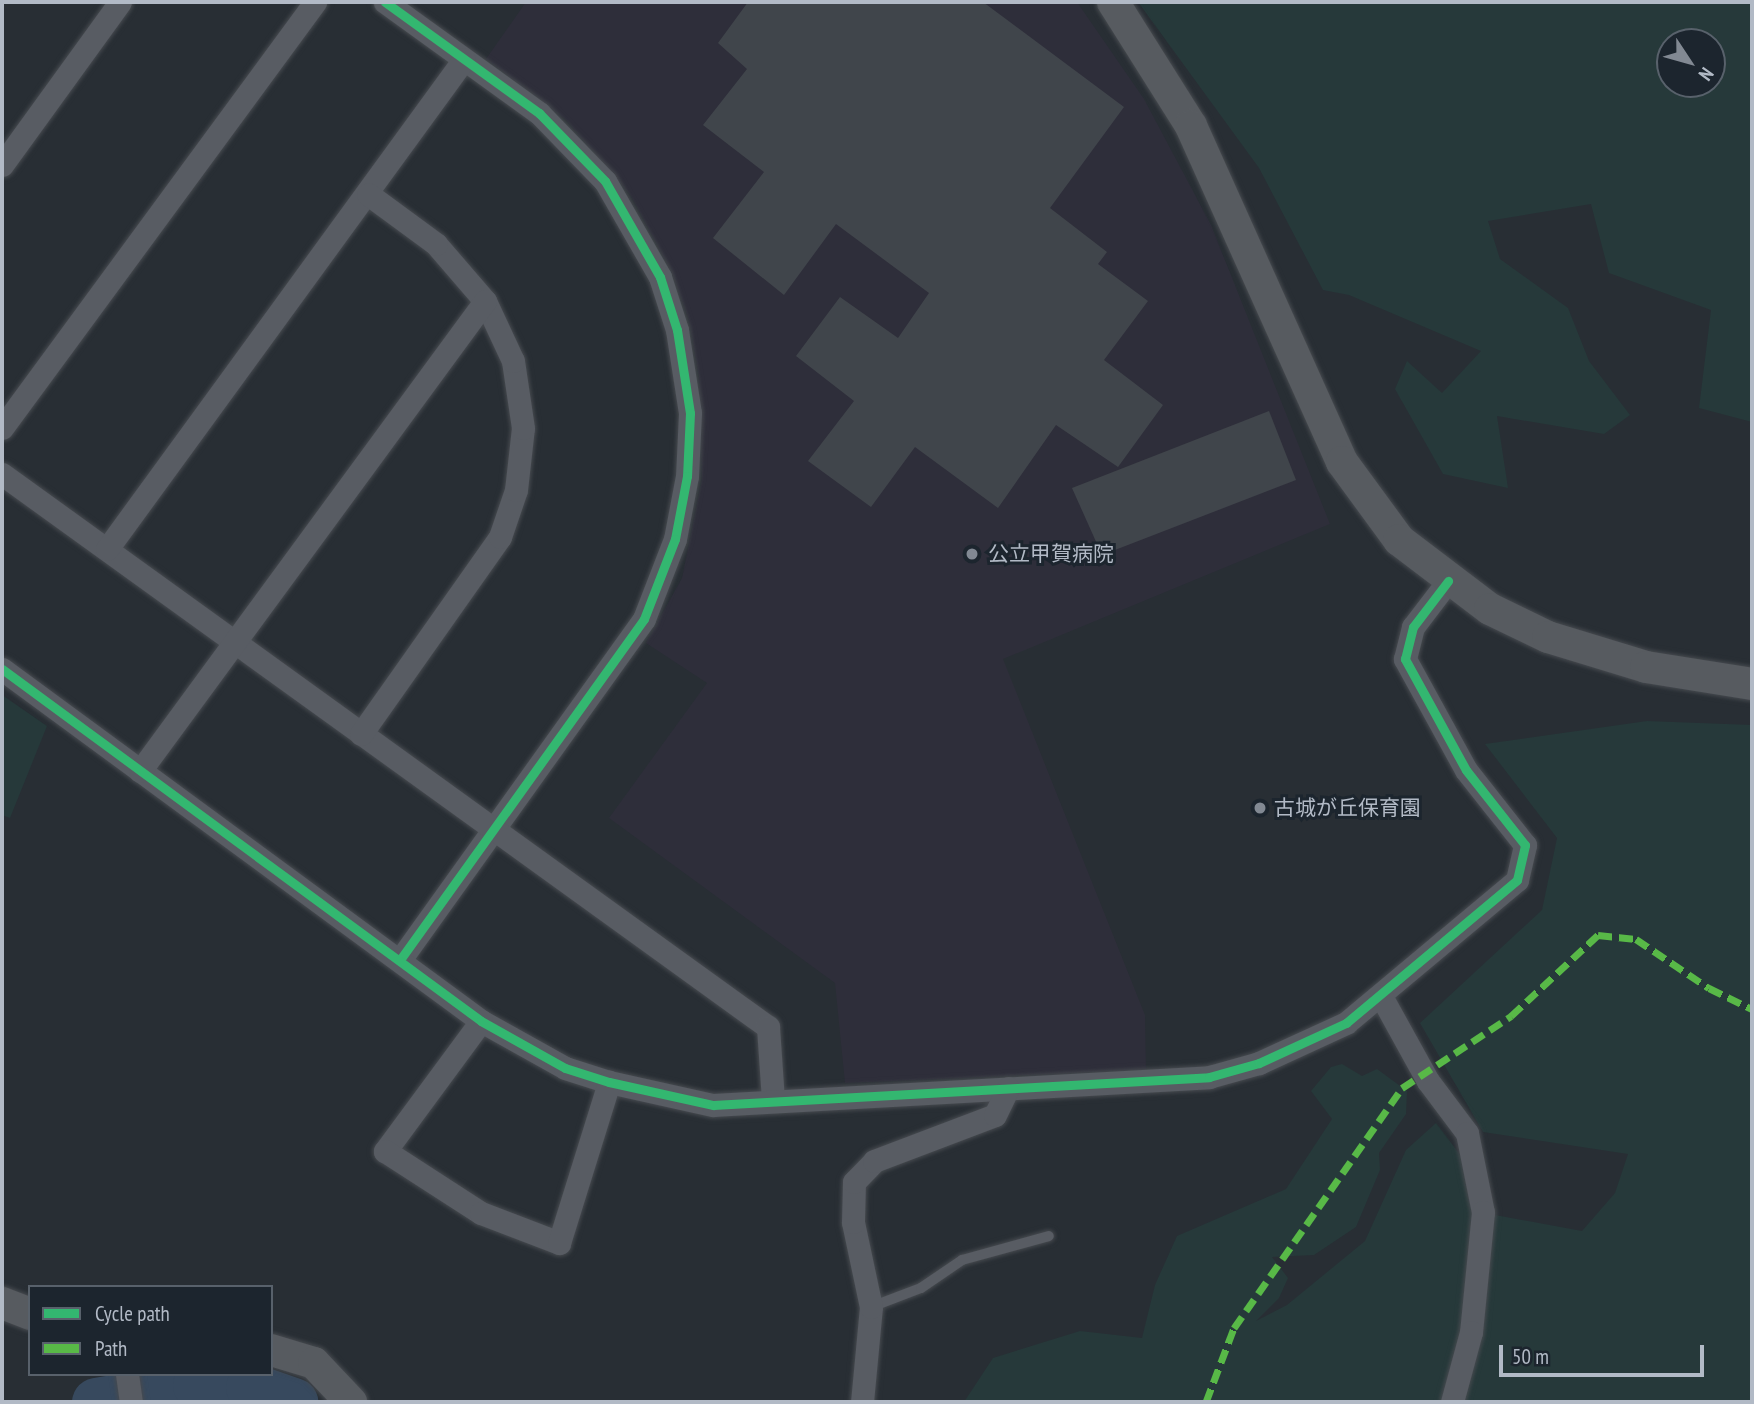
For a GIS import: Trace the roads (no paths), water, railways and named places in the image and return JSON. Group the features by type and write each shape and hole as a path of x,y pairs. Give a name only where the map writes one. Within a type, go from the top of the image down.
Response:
{"street":[{"path":"2,165 120,2"},
{"path":"2,428 315,2"},
{"path":"385,2 555,127 619,201 668,300 690,413 683,498 656,597 628,647 400,960"},
{"path":"1113,2 1191,126 1342,462 1399,540 1448,581 1502,616 1581,649 1752,684"},
{"path":"107,549 464,59"},
{"path":"361,734 488,556 514,500 522,460 522,409 513,360 485,301 436,244 368,194"},
{"path":"140,771 485,301"},
{"path":"2,474 768,1027 773,1101"},
{"path":"2,669 481,1020 565,1068 688,1102 773,1101 1209,1077 1305,1044 1381,996 1517,880 1525,845 1466,769 1405,659 1413,627 1448,581"},
{"path":"1381,996 1428,1081 1467,1133 1483,1212 1471,1332 1452,1402"},
{"path":"481,1020 385,1151 481,1213 559,1243 608,1082"},
{"path":"862,1402 871,1307 853,1222 854,1182 874,1161 995,1115 1008,1088"},
{"path":"2,1303 28,1313"},
{"path":"273,1351 314,1363 351,1402"},
{"path":"127,1376 131,1402"}],"lane":[{"path":"871,1307 921,1288 962,1260 1049,1236"}],"waterway":[{"path":"96,1402 197,1385 250,1387 293,1402"}],"place":[{"name":"公立甲賀病院","path":"972,554"},
{"name":"古城が丘保育園","path":"1260,808"}]}
